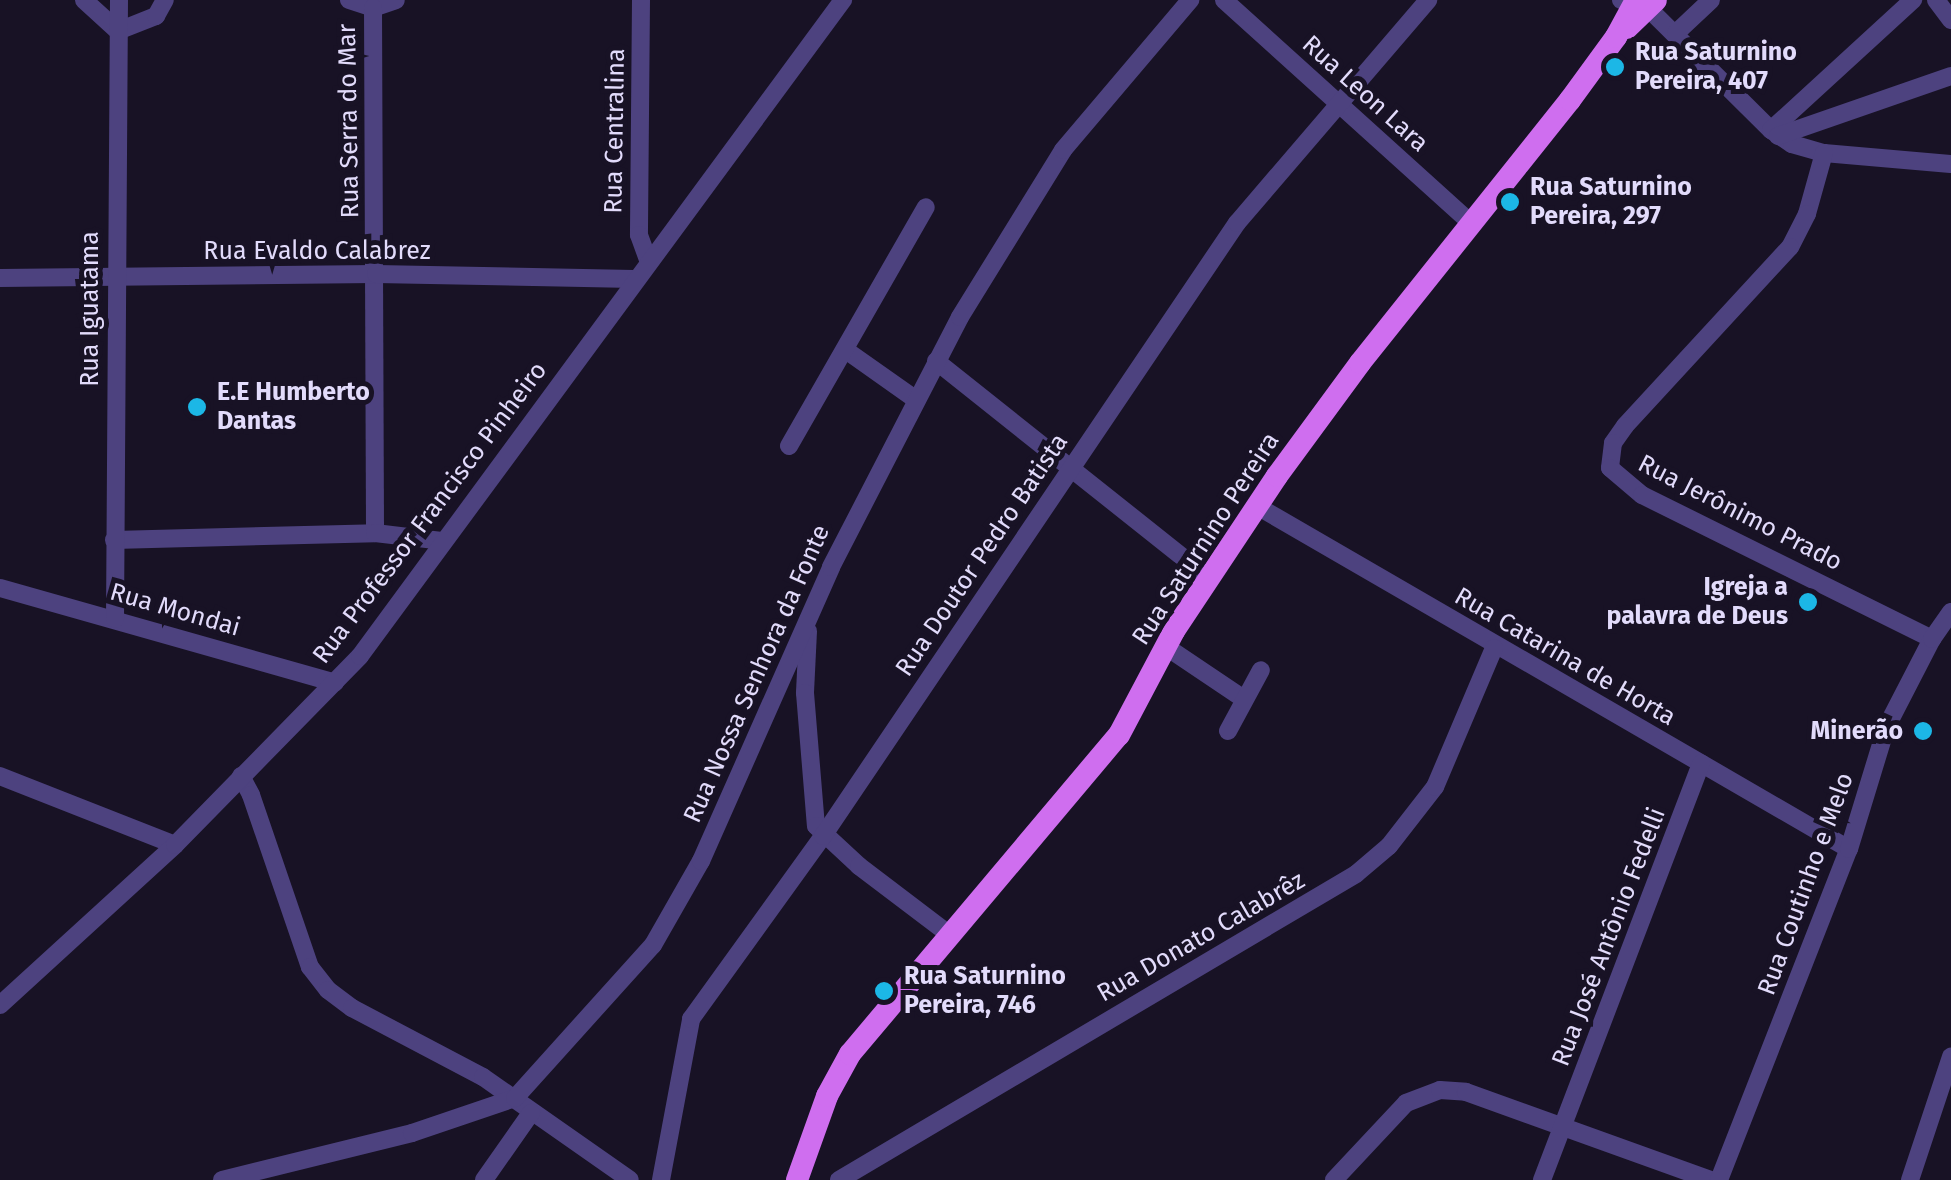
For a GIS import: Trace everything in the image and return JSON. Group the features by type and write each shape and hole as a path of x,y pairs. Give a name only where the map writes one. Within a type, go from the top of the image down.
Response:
{"main road":[{"name":"Rua Saturnino Pereira","path":"797,1180 838,1071 1111,745 1165,646 1257,506 1360,363 1472,224 1639,3"}],"street":[{"path":"84,0 118,31 156,16 165,0"},
{"name":"Rua Iguatama","path":"115,619 119,0"},
{"name":"Rua Serra do Mar","path":"349,0 373,8 396,0"},
{"name":"Rua Centralina","path":"641,0 639,235 648,260"},
{"name":"Rua Professor Francisco Pinheiro","path":"0,1005 175,845 335,684 843,0"},
{"name":"Rua Nossa Senhora da Fonte","path":"222,1180 412,1133 515,1098 576,1034 669,922 808,620 936,361 1063,150 1190,0"},
{"name":"Rua Leon Lara","path":"1224,0 1472,224"},
{"name":"Rua Doutor Pedro Batista","path":"662,1180 691,1019 823,836 1237,223 1428,0"},
{"path":"1676,33 1711,0"},
{"path":"1774,133 1913,0"},
{"path":"1936,0 1951,20"},
{"path":"1639,3 1676,33 1774,133 1824,153 1951,164"},
{"name":"Rua Serra do Mar","path":"373,8 375,533"},
{"path":"1774,133 1951,76"},
{"name":"Rua Jerônimo Prado","path":"1824,153 1807,214 1790,247 1625,426 1613,443 1610,468 1642,495 1932,639"},
{"path":"789,446 847,351 926,207"},
{"name":"Rua Evaldo Calabrez","path":"0,278 376,274 634,279"},
{"path":"847,351 915,399"},
{"path":"936,361 1208,577"},
{"name":"Rua Catarina de Horta","path":"1257,506 1494,648 1849,849"},
{"path":"114,540 375,533 442,541"},
{"name":"Rua Mondai","path":"0,588 335,684"},
{"name":"Rua Coutinho e Melo","path":"1719,1180 1849,849 1886,728 1932,639 1951,612"},
{"path":"808,620 812,812 823,836 950,934"},
{"path":"1165,646 1244,700"},
{"name":"Rua Donato Calabrêz","path":"839,1180 1356,874 1389,846 1435,787 1494,648"},
{"path":"1228,731 1261,670"},
{"name":"Rua José Antônio Fedelli","path":"1542,1180 1701,764"},
{"path":"0,776 175,845"},
{"path":"240,776 251,795 310,967 328,990 352,1008 515,1098 630,1180"},
{"path":"1910,1180 1951,1057"},
{"path":"1334,1180 1406,1103 1422,1094 1456,1090 1711,1180"},
{"path":"484,1180 530,1112"}],"place":[{"name":"Rua Saturnino Pereira, 407","path":"1615,67"},
{"name":"Rua Saturnino Pereira, 297","path":"1510,202"},
{"name":"E.E Humberto Dantas","path":"197,407"},
{"name":"Igreja a palavra de Deus","path":"1808,602"},
{"name":"Minerão","path":"1923,731"},
{"name":"Rua Saturnino Pereira, 746","path":"884,991"}]}
